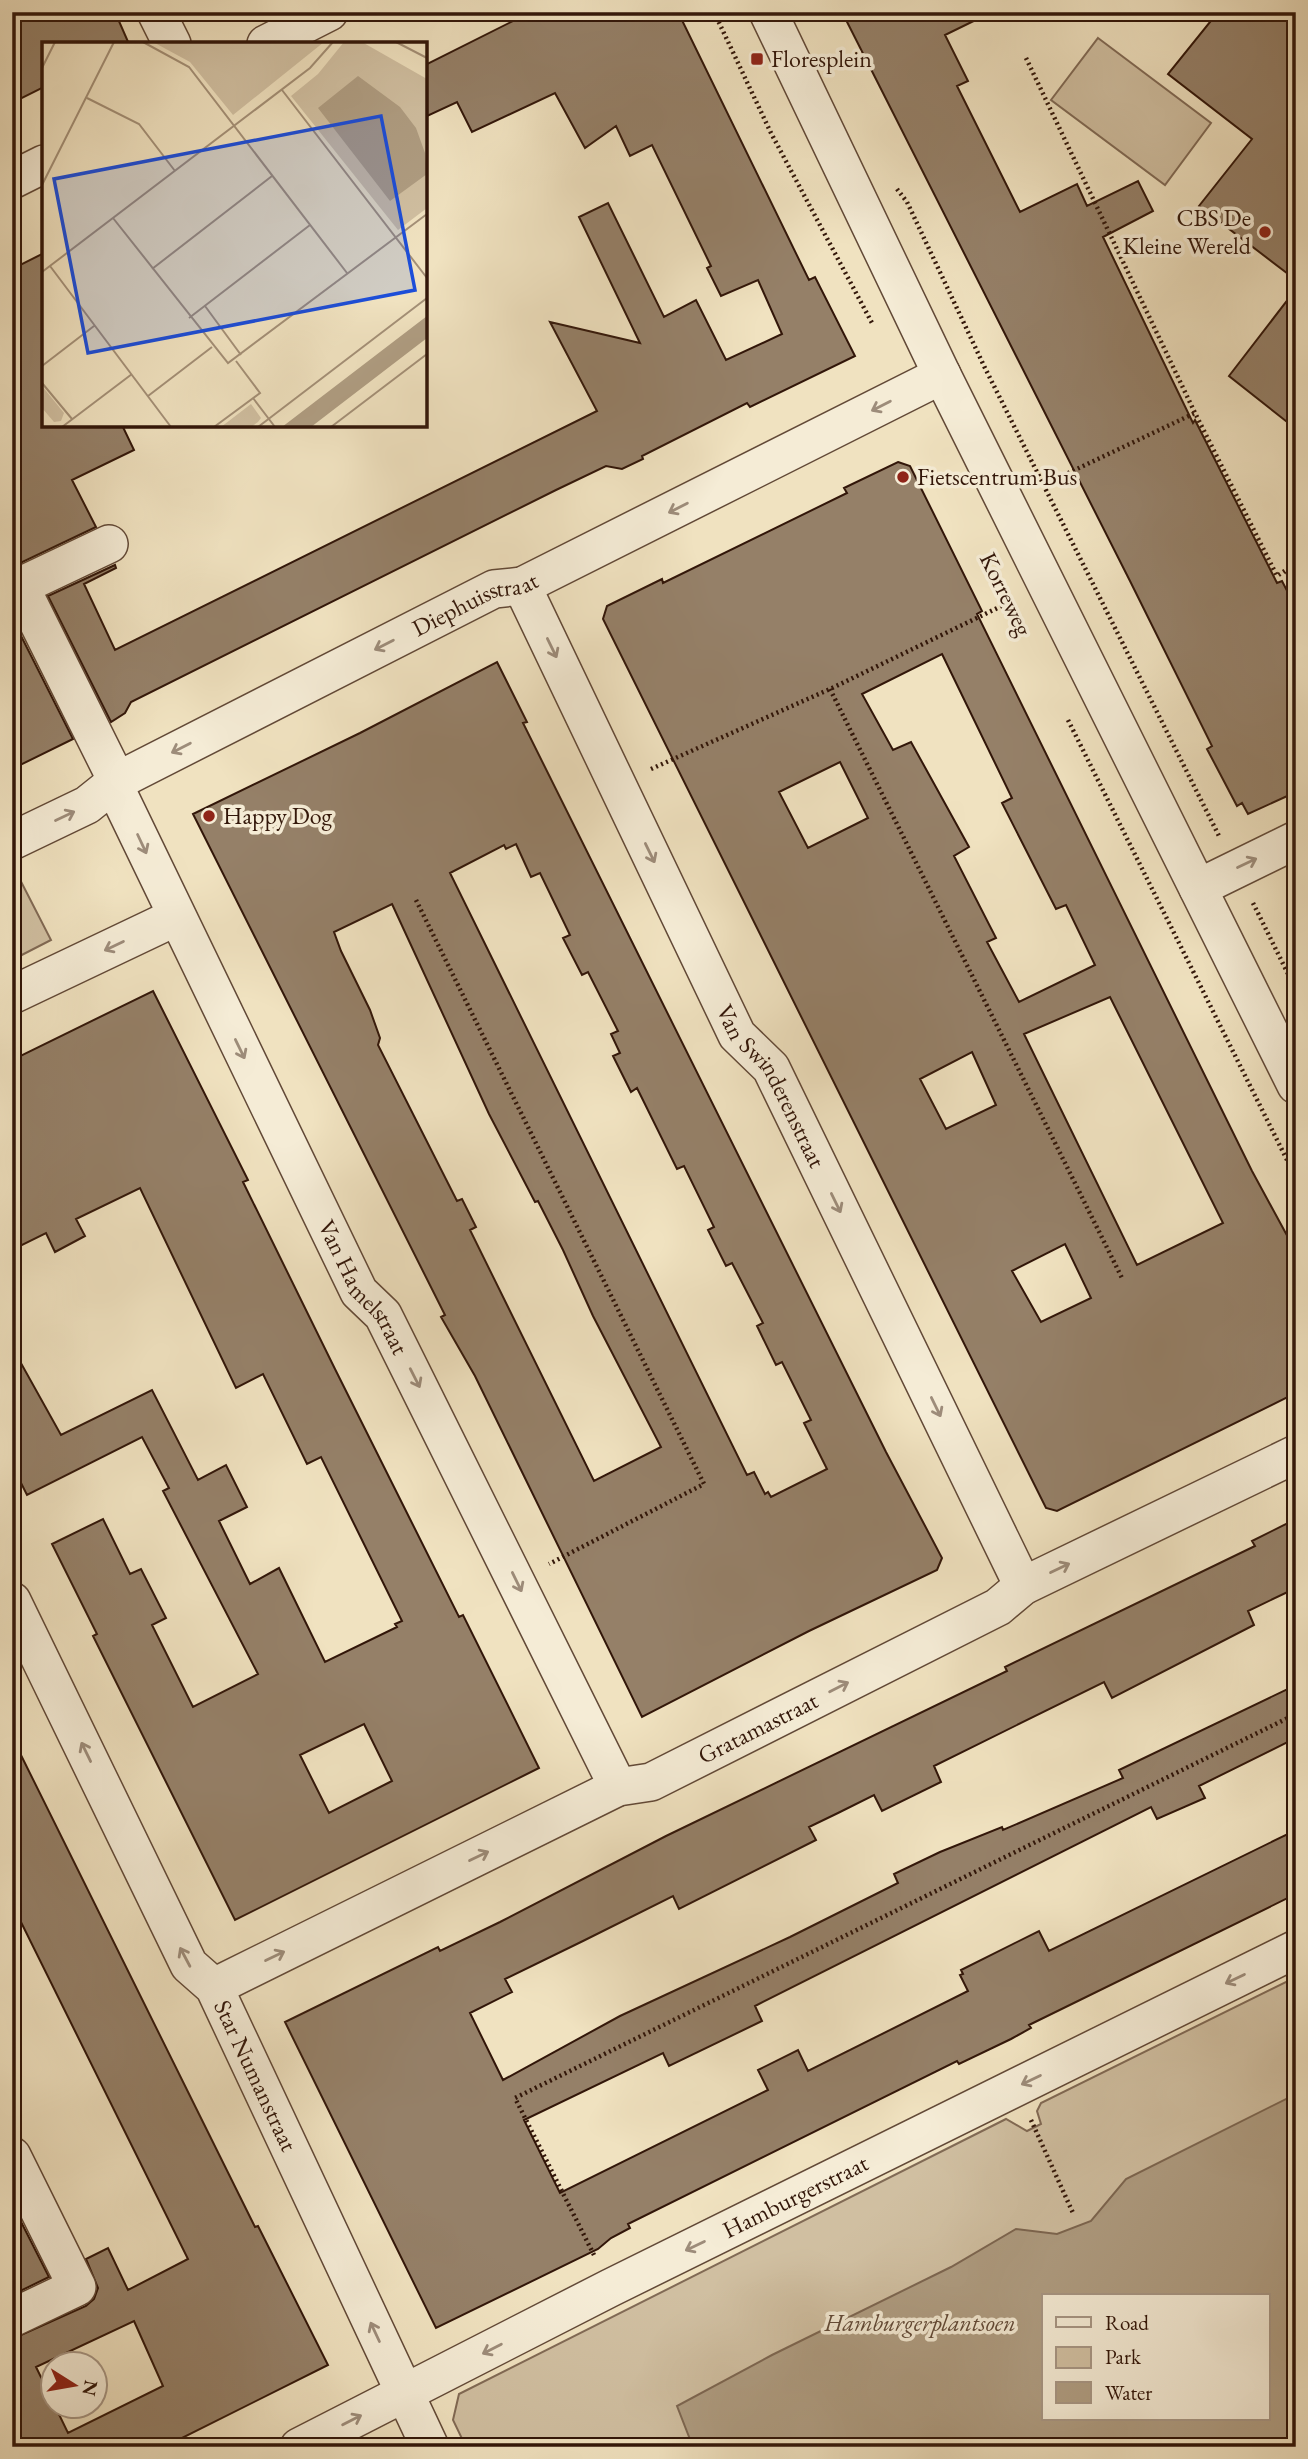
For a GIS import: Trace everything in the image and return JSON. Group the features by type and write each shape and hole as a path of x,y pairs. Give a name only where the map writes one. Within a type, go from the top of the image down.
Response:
{"street":[{"path":"156,12 171,42"},
{"path":"270,42 329,12"},
{"name":"Korreweg","path":"768,12 942,375 1296,1085"},
{"path":"12,180 42,165"},
{"name":"Diephuisstraat","path":"12,841 87,805 115,782 494,589 522,586 942,375"},
{"path":"16,588 109,544"},
{"name":"Van Swinderenstraat","path":"522,586 737,1035 771,1068 1023,1586"},
{"name":"Van Hamelstraat","path":"16,588 115,782 176,916 359,1292 383,1315 618,1787"},
{"path":"1198,888 1296,840"},
{"path":"12,995 176,916"},
{"name":"Gratamastraat","path":"214,1987 618,1787 651,1782 998,1606 1023,1586 1296,1454"},
{"name":"Star Numanstraat","path":"12,1601 189,1965 214,1987 430,2447"},
{"name":"Hamburgerstraat","path":"299,2447 610,2288 1296,1949"},
{"path":"12,2156 77,2287 12,2318"}],"path":[{"path":"714,12 771,133 878,335"},
{"path":"1026,58 1195,413 1277,576 1286,570 1296,590"},
{"path":"894,183 907,202 1043,485 1296,990"},
{"path":"1043,485 1195,413"},
{"path":"617,784 830,689 1046,584"},
{"name":"Korreweg","path":"1004,590 1016,614"},
{"path":"830,689 1122,1278"},
{"path":"1063,711 1296,1178"},
{"path":"416,900 704,1484 516,1581"},
{"path":"610,2288 515,2098 1296,1714"},
{"path":"1017,2087 1073,2213"}],"green space":[{"path":"1098,38 1211,123 1165,185 1051,100"},
{"path":"12,864 51,940 12,960"},
{"name":"Hamburgerplantsoen","path":"1296,1977 1296,2447 466,2447 453,2420 459,2394 1006,2119 1027,2131 1041,2124 1037,2111 1041,2103"}],"water":[{"path":"1296,2094 1296,2447 693,2447 677,2406 772,2355 951,2267 1016,2229 1057,2234 1091,2221 1126,2179"}],"building":[{"path":"12,12 115,12 128,42 42,42 42,88 12,103"},
{"path":"531,12 678,12 809,280 815,277 855,356 750,407 747,403 642,456 643,459 622,469 606,466 556,490 131,702 125,713 111,722 48,596 115,565 116,568 84,584 115,650 597,411 550,322 640,343 579,217 608,203 664,317 696,300 726,360 782,334 758,280 721,296 707,268 711,266 652,145 630,156 616,126 585,148 555,93 472,132 457,102 427,116 427,64"},
{"path":"842,12 992,12 945,35 968,81 957,86 1020,212 1077,184 1087,206 1138,181 1153,211 1103,237 1193,423 1195,420 1277,583 1282,581 1296,608 1296,792 1248,814 1242,803 1237,806 1207,749 1212,746 1130,581"},
{"path":"1218,12 1296,12 1296,280 1199,206 1252,139 1168,74"},
{"path":"42,254 42,427 123,427 134,450 72,480 96,527 12,567 12,269"},
{"name":"CBS De Kleine Wereld","path":"1296,289 1296,429 1229,376"},
{"path":"898,462 910,466 982,611 977,614 1252,1171 1296,1252 1296,1393 1057,1511 1046,1508 603,619 607,606 662,579 663,583 847,493 844,488","holes":["942,654 1012,798 1002,803 1056,909 1066,905 1095,965 1019,1002 987,942 996,938 954,856 969,847 911,742 893,750 862,694","840,762 868,818 808,848 779,792","1110,997 1223,1223 1137,1265 1024,1034","972,1052 996,1105 946,1129 920,1079","1065,1244 1091,1298 1041,1322 1012,1271"]},
{"path":"12,618 73,739 12,769"},
{"path":"497,662 527,722 523,723 886,1452 942,1558 937,1570 809,1631 642,1717 475,1376 441,1317 445,1315 193,814 360,733","holes":["516,844 531,877 540,873 570,935 563,938 582,975 588,972 618,1031 611,1034 620,1053 613,1056 631,1092 637,1088 677,1169 684,1166 714,1227 708,1230 726,1266 732,1263 763,1323 757,1326 776,1365 782,1362 811,1420 804,1423 827,1469 771,1497 768,1492 765,1494 754,1472 747,1475 450,873 504,845 506,849","392,904 489,1114 535,1202 538,1201 593,1316 661,1447 594,1481 470,1230 476,1227 462,1199 457,1201 378,1045 380,1038 370,1010 334,932"]},
{"path":"153,991 248,1180 243,1182 335,1369 459,1617 463,1615 539,1768 235,1920 93,1636 97,1634 52,1544 103,1519 130,1574 141,1569 166,1618 152,1625 193,1707 258,1674 163,1491 169,1488 142,1437 27,1495 12,1465 12,1347 61,1435 152,1390 198,1480 226,1465 247,1507 219,1521 250,1584 279,1568 325,1662 397,1627 395,1624 402,1621 321,1457 307,1464 263,1374 236,1388 140,1188 76,1219 85,1236 55,1252 46,1233 12,1250 12,1060","holes":["364,1724 392,1781 329,1813 300,1755"]},
{"path":"1296,1519 1296,1588 1248,1611 1254,1625 1112,1698 1104,1682 934,1766 941,1782 882,1811 874,1795 809,1827 816,1840 679,1909 673,1896 505,1979 512,1992 470,2013 503,2080 620,2016 790,1937 898,1883 894,1874 940,1852 1002,1827 1003,1830 1123,1778 1119,1770 1296,1685 1296,1738 1199,1786 1205,1798 1157,1819 1151,1807 755,2006 762,2021 669,2066 663,2053 524,2120 560,2193 768,2090 758,2070 798,2050 808,2071 968,1991 960,1975 963,1974 961,1970 1039,1931 1049,1951 1296,1830 1296,1894 1029,2025 1031,2028 1011,2039 959,2064 957,2061 628,2224 630,2228 598,2249 436,2328 285,2022 438,1947 440,1951 500,1922 666,1836 1007,1671 1005,1667 1255,1546 1252,1541"},
{"path":"12,1737 255,2227 258,2226 328,2365 164,2447 12,2447 12,2339 86,2306 94,2299 98,2288 86,2259 108,2248 128,2290 188,2259 12,1904"},
{"path":"12,2204 49,2277 12,2295"}],"place":[{"name":"Floresplein","path":"757,59"},
{"name":"CBS De Kleine Wereld","path":"1265,232"},
{"name":"Fietscentrum Bus","path":"903,477"},
{"name":"Happy Dog","path":"209,816"}]}
